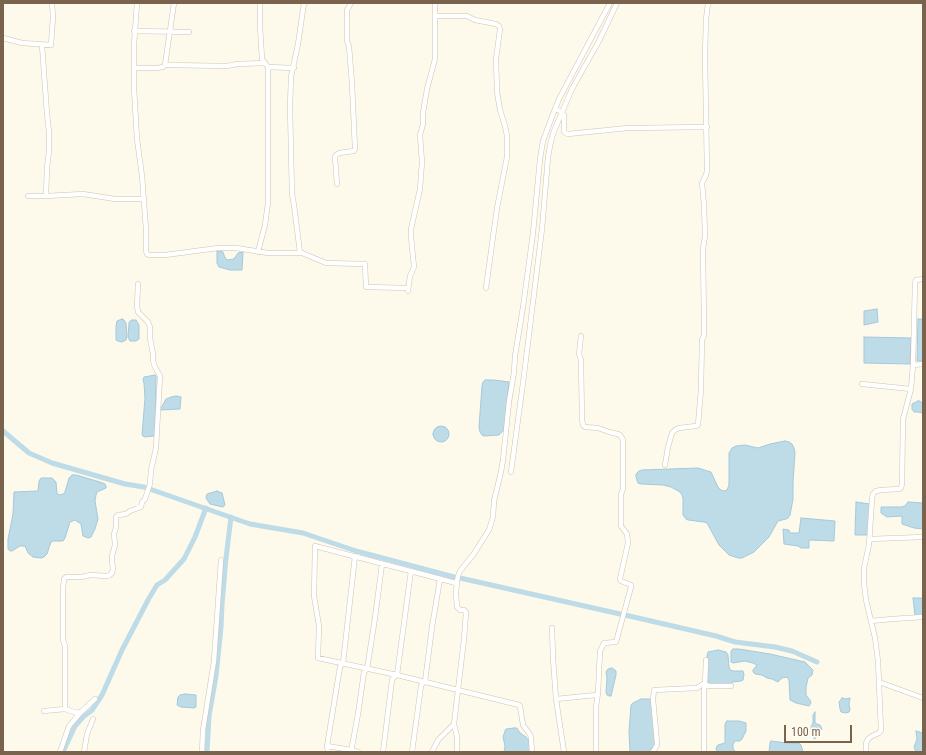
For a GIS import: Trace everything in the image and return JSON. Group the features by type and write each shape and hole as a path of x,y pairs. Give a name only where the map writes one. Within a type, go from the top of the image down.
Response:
{"street":[{"path":"3,38 22,43 42,45 52,44 52,3"},
{"path":"137,3 134,31 136,122 144,199 147,254 164,255 218,248 236,248 268,253 300,253 307,254 326,263 365,264 366,287 408,289 410,276 414,268 411,229 420,189 422,162 420,135 423,124 423,113 427,89 435,59 435,3"},
{"path":"165,65 174,3"},
{"path":"258,252 265,225 268,203 269,91 268,67 262,59 260,3"},
{"path":"300,253 291,182 290,103 291,81 304,3"},
{"path":"337,184 336,155 339,153 354,151 355,149 352,84 347,41 347,10 351,3"},
{"path":"457,752 457,737 454,724 459,691 466,612 457,608 456,583 460,571 473,555 489,530 493,517 494,501 503,460 515,356 533,233 542,141 555,109 610,3"},
{"path":"511,472 535,284 548,157 551,141 572,89 599,41 617,3"},
{"path":"665,465 672,433 679,428 698,425 702,389 702,340 704,336 703,249 705,236 702,183 707,171 705,56 708,3"},
{"path":"436,16 467,16 475,20 500,26 496,59 497,92 507,136 507,157 496,212 486,288"},
{"path":"134,31 189,32"},
{"path":"42,45 49,132 46,196"},
{"path":"134,68 157,68 165,65 226,66 241,63 264,63"},
{"path":"268,67 294,68"},
{"path":"555,109 562,112 564,115 564,131 568,134 628,128 706,127"},
{"path":"28,196 83,194 115,199 144,199"},
{"path":"866,752 866,742 868,739 879,733 881,730 878,661 866,600 864,568 870,539 873,494 881,490 901,488 903,419 911,389 913,364 915,283 916,280 923,279"},
{"path":"65,709 65,646 63,640 64,579 66,577 110,575 113,568 112,556 115,545 114,534 116,528 116,517 141,507 150,484 157,439 160,376 153,361 150,327 148,322 138,312 138,284"},
{"path":"581,336 579,354 581,360 582,425 584,427 598,428 618,434 624,440 624,489 621,494 621,526 626,534 628,542 620,579 621,581 631,585 616,642 604,643 600,651 596,707 596,752"},
{"path":"913,364 923,364"},
{"path":"862,384 911,389"},
{"path":"870,539 923,537"},
{"path":"456,583 315,546 314,596 319,626 318,658 397,675 520,706 522,722 529,733 532,752"},
{"path":"328,752 327,746 340,667 343,663 355,556"},
{"path":"202,752 202,730 214,661 221,560"},
{"path":"351,751 364,672 367,669 382,564"},
{"path":"383,752 392,680 397,675 411,571"},
{"path":"412,752 421,686 425,682 440,579"},
{"path":"871,621 923,617"},
{"path":"552,628 556,699 564,752"},
{"path":"704,752 704,690 706,660"},
{"path":"879,682 923,698"},
{"path":"653,752 657,745 653,698 654,690 697,688 702,684 709,686 731,686"},
{"path":"556,699 596,695 598,693"},
{"path":"60,752 70,726 82,711 95,699"},
{"path":"44,712 65,709 77,713 82,711"},
{"path":"84,752 87,734 93,719"},
{"path":"432,752 438,740 454,724"},
{"path":"327,746 358,752"}],"water":[{"path":"217,251 223,252 225,258 228,260 234,259 238,253 243,252 242,270 230,270 219,267 217,263"},
{"path":"877,309 878,322 864,325 864,311"},
{"path":"122,319 126,323 127,336 126,340 122,342 116,340 116,326 117,321"},
{"path":"918,319 923,319 923,361 917,361"},
{"path":"136,320 139,325 139,339 136,341 130,341 128,337 129,322"},
{"path":"864,337 911,338 910,364 864,363"},
{"path":"155,375 155,435 144,437 142,435 145,398 143,380 144,377"},
{"path":"485,380 509,382 504,430 499,435 484,436 480,432 479,427 482,386"},
{"path":"176,396 181,397 180,409 160,410 166,399"},
{"path":"918,401 923,404 923,413 914,412 912,409 912,404"},
{"path":"441,426 448,431 449,434 444,441 441,442 434,437 433,434 438,427"},
{"path":"785,441 792,444 795,453 793,499 790,515 786,519 778,521 769,537 754,552 742,558 729,555 719,545 707,523 686,519 683,515 683,498 680,492 663,485 638,483 636,477 636,474 642,470 698,468 711,472 718,487 724,491 727,490 729,485 729,453 732,448 745,445 758,448"},
{"path":"72,475 100,482 106,486 106,488 97,492 96,495 95,501 98,519 91,537 88,538 83,536 81,524 75,520 70,522 63,541 51,542 47,554 44,557 33,557 28,553 25,546 20,546 10,551 8,549 8,539 13,514 14,492 38,491 39,481 41,478 52,478 56,482 57,494 60,495 65,492 69,478"},
{"path":"217,491 222,493 225,505 223,507 210,504 206,498 207,494"},
{"path":"856,502 870,504 868,535 855,535"},
{"path":"908,502 923,503 923,529 902,524 902,516 887,517 881,513 881,507 901,507 905,506"},
{"path":"801,518 835,521 834,541 809,540 809,548 801,548 798,546 784,544 783,529 789,530 790,533 799,533"},
{"path":"913,598 923,598 923,616 915,616"},
{"path":"733,649 770,654 805,662 813,670 812,675 808,678 806,687 806,695 811,703 809,706 790,700 789,680 787,677 782,678 778,682 762,675 755,674 753,670 757,665 753,663 745,661 731,662 731,651"},
{"path":"718,650 726,652 728,655 730,670 743,671 743,680 733,682 731,684 710,684 708,682 708,652"},
{"path":"612,668 616,671 616,675 611,696 609,696 606,692 606,672 608,669"},
{"path":"185,694 196,695 196,707 181,707 177,705 178,697"},
{"path":"842,698 850,698 849,712 841,712 839,702"},
{"path":"641,699 652,699 655,745 648,752 630,752 629,732 631,705"},
{"path":"815,712 815,723 820,725 822,729 819,732 819,736 814,739 811,727"},
{"path":"727,721 739,721 746,723 746,731 740,741 735,741 733,744 735,752 717,752 716,748 718,745 725,743 725,724"},
{"path":"517,728 529,741 530,752 504,752 505,746 503,737 506,729"},
{"path":"916,731 923,734 923,752 915,750 914,747 917,739"},
{"path":"771,741 799,743 803,752 769,752"}],"waterway":[{"path":"3,431 29,453 52,463 125,484 144,487 250,524 303,533 356,551 454,577"},
{"path":"63,752 75,726 92,710 102,695 122,650 157,585 165,580 184,559 195,537 206,508"},
{"path":"207,752 209,716 216,676 231,517"},
{"path":"460,578 620,614"},
{"path":"625,615 716,636 735,642 775,647 792,651 817,662"}]}
